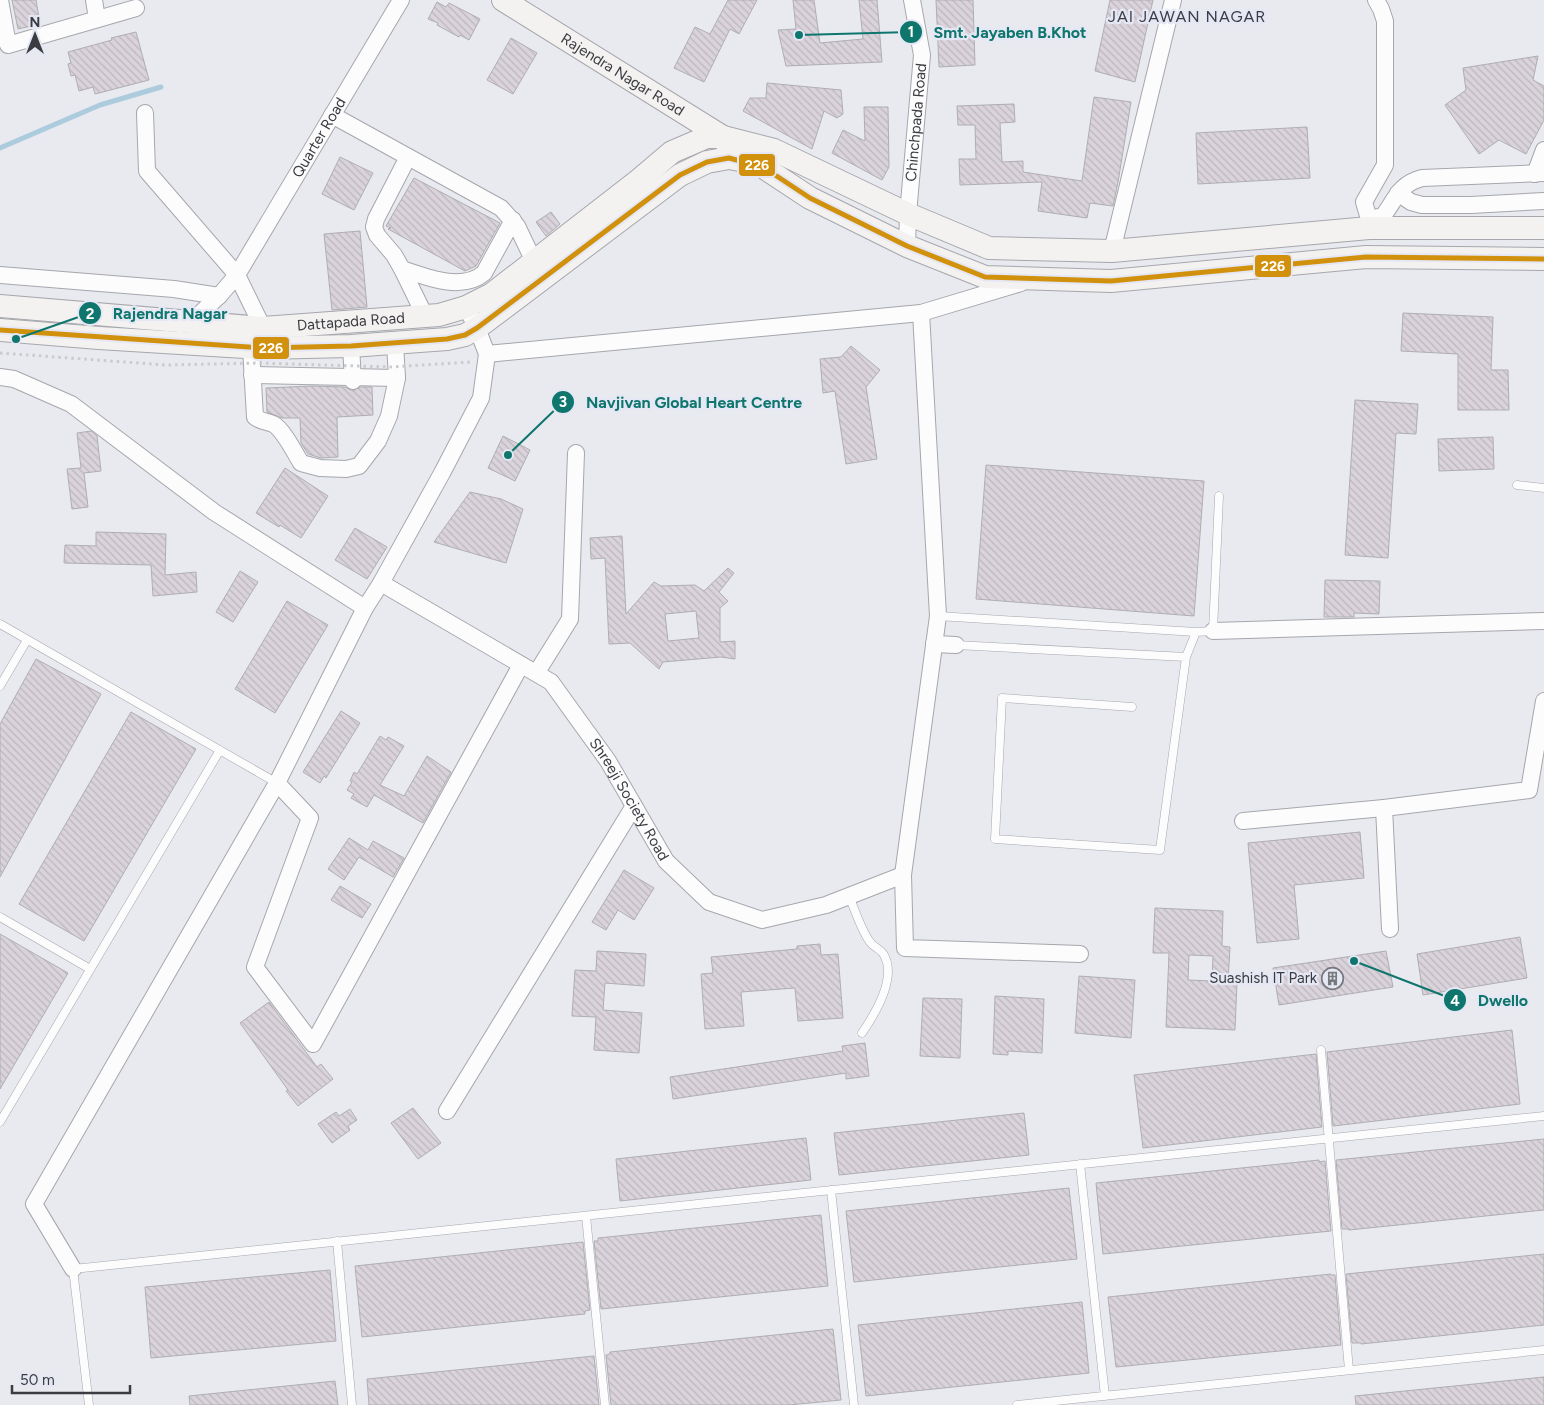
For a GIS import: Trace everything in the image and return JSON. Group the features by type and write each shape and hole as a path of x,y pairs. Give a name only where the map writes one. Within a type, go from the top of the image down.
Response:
{"main road":[{"name":"Rajendra Nagar Road","path":"503,0 723,137"},
{"path":"538,270 672,152 707,137 723,137 774,150 908,214 989,248 1112,252 1369,223 1544,228"},
{"path":"723,137 729,158"},
{"path":"488,295 538,270 680,175 707,162 729,158 763,167 810,198 907,246 985,278 1112,281 1366,257 1544,259"},
{"name":"Dattapada Road","path":"258,341 432,316 466,307 488,295"},
{"name":"Dattapada Road","path":"258,341 290,348 395,344 447,339 465,335 477,328 488,295"},
{"path":"0,306 184,321 258,341"},
{"path":"0,330 174,343 258,341"}],"street":[{"path":"0,0 8,45 136,8"},
{"path":"94,0 97,19"},
{"name":"Quarter Road","path":"184,321 219,296 237,275 401,0"},
{"name":"Chinchpada Road","path":"907,246 908,214 922,55 912,0"},
{"path":"1112,252 1173,0"},
{"path":"1376,0 1386,21 1385,165 1364,202 1369,223 1383,216 1398,193 1408,183 1422,178 1539,173 1544,150"},
{"path":"145,114 147,171 237,275 258,341 252,375 255,417 262,422 274,424 301,463 320,468 346,469 359,466 378,441 389,416 397,378 395,344"},
{"path":"332,115 408,157 494,212 513,220 538,270"},
{"path":"408,157 376,219 374,227 376,235 394,255 432,316"},
{"path":"1398,193 1411,202 1422,205 1471,205 1544,201"},
{"path":"488,295 484,273 513,220"},
{"path":"402,269 433,279 471,281 488,295"},
{"path":"0,275 174,289 219,296"},
{"path":"487,354 921,313 1034,278"},
{"path":"73,1269 34,1204 277,783 365,608 442,474 481,398 487,354 466,307"},
{"path":"921,313 938,616 904,875 905,948 1080,954"},
{"path":"351,346 353,379"},
{"path":"290,348 292,379"},
{"path":"252,375 292,379 397,378"},
{"path":"0,376 14,379 71,404 214,512 365,608"},
{"path":"536,672 570,619 576,453"},
{"name":"Shreeji Society Road","path":"381,583 551,682 608,761 666,861 709,902 762,920 826,905 904,875"},
{"path":"1204,631 1544,621"},
{"path":"934,644 956,645"},
{"path":"277,783 310,818 255,966 313,1044 521,665"},
{"path":"1243,821 1384,808 1529,790 1544,701"},
{"path":"447,1111 634,806"},
{"path":"1384,808 1390,929"}],"lane":[{"path":"1517,486 1544,488"},
{"path":"1132,707 1002,698 995,839 1160,850 1186,657 1204,631 1219,496"},
{"path":"938,616 1204,631"},
{"path":"0,624 277,783"},
{"path":"0,686 27,640"},
{"path":"956,645 1186,657"},
{"path":"0,1122 220,750"},
{"path":"849,896 870,942 884,954 888,966 887,982 881,1000 875,1014 862,1034"},
{"path":"0,917 90,969"},
{"path":"1321,1050 1349,1370"},
{"path":"89,1405 73,1269 1544,1116"},
{"path":"1080,1164 1105,1396"},
{"path":"831,1190 854,1405"},
{"path":"586,1216 605,1405"},
{"path":"337,1242 352,1405"},
{"path":"1017,1405 1544,1350"}],"path":[{"path":"0,354 166,365 259,363 390,366 472,362"}],"building":[{"path":"12,0 36,0 40,24 18,29"},
{"path":"728,0 757,0 739,34 730,29 704,82 674,68 695,27 710,34"},
{"path":"793,0 814,0 820,43 863,39 859,0 877,0 882,62 786,66 778,30 796,29"},
{"path":"936,0 973,0 975,65 939,67"},
{"path":"1110,0 1153,0 1135,82 1095,71"},
{"path":"437,2 446,7 449,3 480,19 469,40 460,35 459,37 437,25 438,23 428,19"},
{"path":"136,32 149,80 95,94 93,87 79,91 75,75 71,76 68,64 71,63 68,52"},
{"path":"511,38 537,53 513,94 487,80"},
{"path":"1538,56 1533,80 1544,86 1544,120 1526,154 1499,140 1479,154 1445,105 1466,90 1463,68"},
{"path":"767,83 841,90 843,114 837,118 824,111 812,149 743,111 750,98 766,98"},
{"path":"1094,97 1131,102 1113,206 1090,203 1087,218 1038,211 1042,182 960,185 959,159 976,159 975,125 958,125 957,106 1014,104 1015,122 1000,123 1002,162 1023,161 1023,172 1082,181"},
{"path":"864,107 888,107 889,167 882,180 832,153 843,130 865,141"},
{"path":"1307,127 1310,178 1198,184 1196,133"},
{"path":"340,157 373,173 354,210 322,194"},
{"path":"414,178 500,223 476,266 465,271 388,229 391,228 386,226"},
{"path":"551,212 560,224 546,236 536,222"},
{"path":"360,231 367,307 332,310 324,234"},
{"path":"1403,313 1493,317 1491,370 1508,370 1509,410 1458,410 1458,354 1401,351"},
{"path":"851,346 880,370 866,387 877,459 846,464 835,391 823,393 820,359 841,357"},
{"path":"345,387 353,391 360,387 372,387 373,415 337,417 338,457 321,458 308,454 301,443 300,418 282,418 267,412 266,388"},
{"path":"1355,400 1418,404 1416,434 1396,433 1388,558 1345,555"},
{"path":"91,431 97,436 101,471 84,473 88,507 72,509 67,469 81,468 77,433"},
{"path":"503,436 530,450 515,481 488,468"},
{"path":"1493,437 1494,469 1439,471 1438,439"},
{"path":"986,465 1204,481 1194,616 976,599"},
{"path":"285,468 328,496 301,538 256,513"},
{"path":"470,492 501,499 523,509 506,563 434,542"},
{"path":"355,528 387,547 367,579 335,560"},
{"path":"96,532 166,534 165,575 196,572 197,592 153,596 151,565 64,563 65,545 96,546"},
{"path":"622,536 626,614 654,582 661,586 695,585 704,591 728,568 734,573 719,592 728,601 720,608 720,642 735,641 735,659 721,657 663,662 659,669 630,643 609,644 605,558 591,559 590,538","holes":["696,611 699,638 668,641 665,614"]},
{"path":"240,571 258,582 233,622 216,612"},
{"path":"1325,580 1380,581 1379,614 1354,613 1354,617 1324,617"},
{"path":"287,601 328,625 275,713 235,689"},
{"path":"36,659 101,694 0,877 0,724"},
{"path":"341,711 360,723 326,778 324,776 320,783 303,772"},
{"path":"131,712 196,749 84,941 19,904"},
{"path":"380,736 386,740 388,737 404,746 380,785 404,796 427,756 451,772 423,823 374,795 367,807 351,798 354,794 347,790 352,782 350,781 354,772 357,774"},
{"path":"1360,832 1364,878 1294,885 1299,939 1257,943 1248,843"},
{"path":"349,838 368,850 373,841 404,858 393,877 359,857 344,880 328,869"},
{"path":"624,870 654,888 634,920 618,910 606,930 592,922"},
{"path":"340,886 371,904 362,918 331,900"},
{"path":"1155,908 1223,911 1222,946 1230,947 1228,982 1237,982 1235,1030 1166,1027 1169,953 1153,953","holes":["1189,955 1213,956 1212,981 1188,980"]},
{"path":"0,934 68,973 0,1089"},
{"path":"1520,937 1527,978 1423,995 1417,954"},
{"path":"820,944 821,955 838,954 843,1018 798,1021 795,988 741,992 744,1026 705,1029 701,974 713,973 711,957 797,949 797,946"},
{"path":"597,951 646,954 644,986 605,983 603,1010 642,1013 639,1053 594,1050 596,1017 572,1016 575,970 596,971"},
{"name":"Suashish IT Park","path":"1386,951 1393,987 1279,1005 1273,968"},
{"path":"1079,976 1135,980 1131,1038 1075,1033"},
{"path":"995,996 1044,999 1042,1053 1008,1051 1008,1055 993,1054"},
{"path":"923,998 962,999 960,1058 920,1056"},
{"path":"269,1002 317,1067 321,1064 333,1079 298,1106 240,1023"},
{"path":"1512,1030 1520,1104 1333,1126 1327,1052"},
{"path":"865,1043 869,1076 846,1079 846,1073 673,1099 670,1077 843,1051 842,1046"},
{"path":"1316,1054 1322,1127 1143,1148 1134,1075"},
{"path":"413,1108 441,1143 418,1159 391,1123"},
{"path":"350,1109 357,1120 348,1126 350,1130 332,1143 318,1124 336,1112 339,1116"},
{"path":"1024,1113 1029,1155 839,1175 834,1133"},
{"path":"806,1138 811,1180 620,1201 616,1159"},
{"path":"1544,1139 1544,1210 1349,1230 1342,1229 1336,1160"},
{"path":"1319,1160 1319,1162 1325,1161 1331,1231 1103,1254 1096,1183"},
{"path":"1069,1188 1077,1259 854,1282 846,1211"},
{"path":"821,1215 828,1286 601,1309 594,1241 598,1241 598,1238"},
{"path":"583,1242 590,1310 585,1311 585,1314 362,1337 355,1266"},
{"path":"1544,1254 1544,1325 1361,1344 1352,1343 1346,1274"},
{"path":"330,1270 336,1341 151,1358 145,1287"},
{"path":"1335,1275 1341,1345 1116,1367 1108,1297"},
{"path":"1082,1302 1089,1373 866,1396 858,1325"},
{"path":"833,1329 841,1400 789,1405 611,1405 606,1355 610,1354 610,1352"},
{"path":"594,1356 599,1405 369,1405 367,1379"},
{"path":"1544,1377 1544,1405 1356,1405 1355,1396"},
{"path":"335,1381 338,1405 190,1405 189,1396"}],"waterway":[{"path":"0,148 100,105 161,87"}],"transit line":[{"name":"226","path":"0,330 262,348 351,346 447,339 465,335 477,328 680,175 707,162 729,158 763,167 810,198 907,246 985,277 1111,281 1366,257 1544,259"}],"place":[{"name":"Smt. Jayaben B.Khot","path":"799,35"},
{"name":"Rajendra Nagar","path":"16,339"},
{"name":"Navjivan Global Heart Centre","path":"508,455"},
{"name":"Dwello","path":"1354,961"},
{"name":"Suashish IT Park","path":"1333,978"}],"district":[{"name":"JAI JAWAN NAGAR","path":"1187,16"}]}
